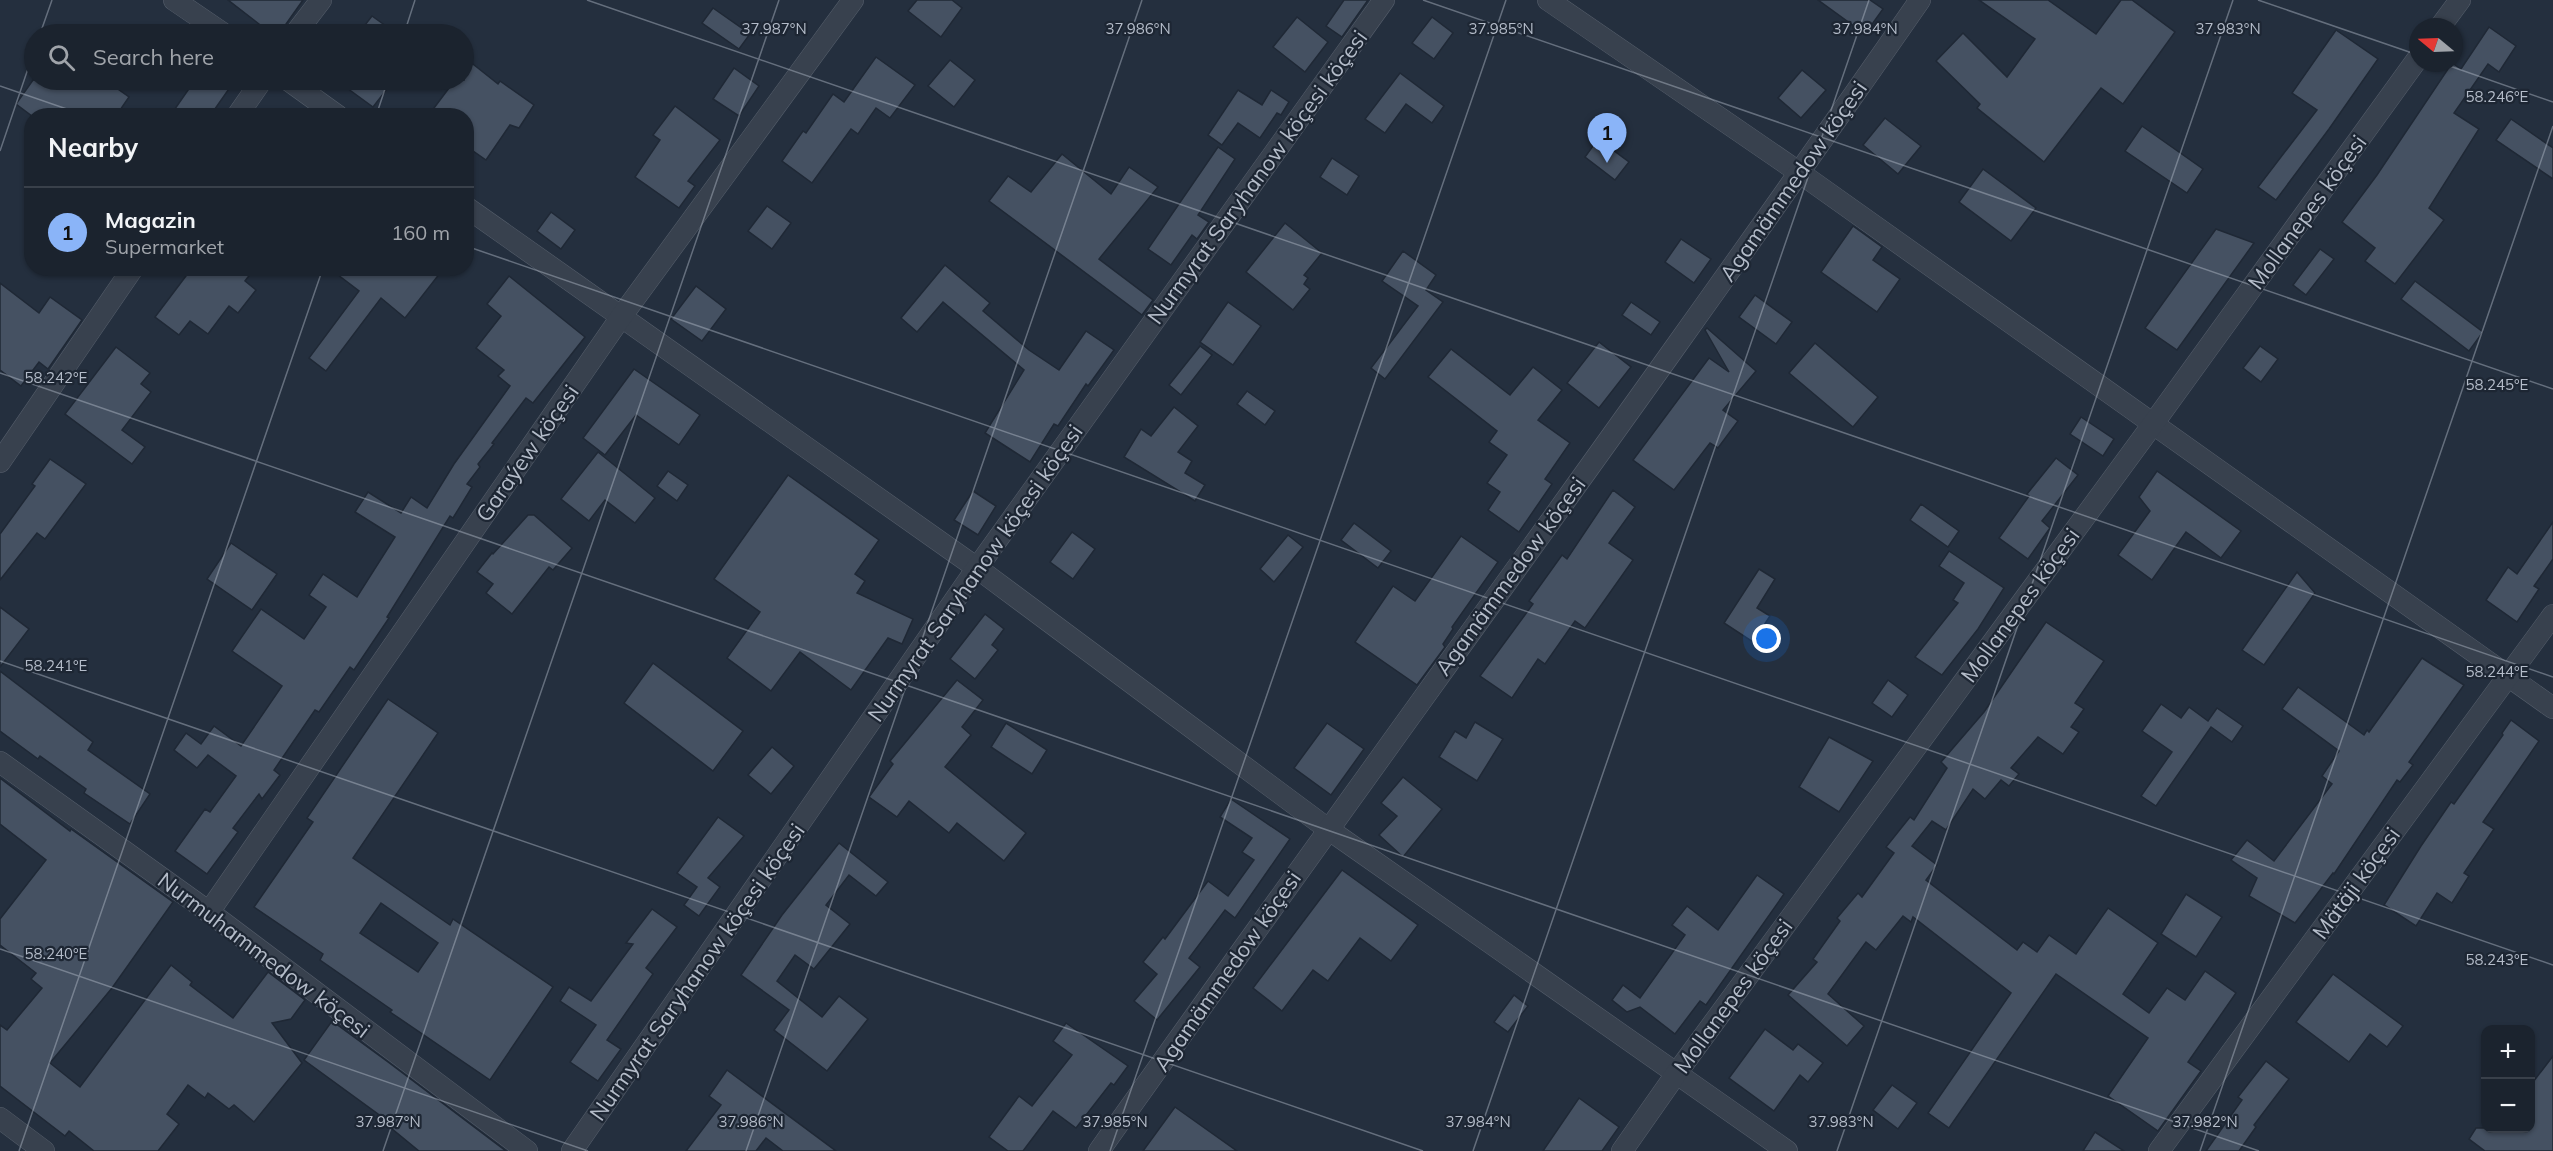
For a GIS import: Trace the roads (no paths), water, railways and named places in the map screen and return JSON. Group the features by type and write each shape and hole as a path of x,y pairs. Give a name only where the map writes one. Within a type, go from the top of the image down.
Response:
{"street":[{"path":"174,0 209,24"},
{"path":"303,24 321,0"},
{"name":"Garaýew köçesi","path":"209,912 621,317 853,0"},
{"name":"Nurmyrat Saryhanow köçesi köçesi","path":"572,1151 977,568 1384,0"},
{"path":"1548,0 1800,173 2553,708"},
{"name":"Agamämmedow köçesi","path":"1099,1151 1800,173 1920,0"},
{"path":"2447,18 2460,0"},
{"name":"Mollanepes köçesi","path":"1622,1151 2409,70"},
{"path":"243,108 255,90"},
{"path":"302,90 327,108"},
{"path":"474,213 977,568 1328,829 1787,1151"},
{"path":"0,462 128,276"},
{"name":"Mätäji köçesi","path":"2159,1151 2553,615"},
{"name":"Nurmuhammedow köçesi","path":"0,762 209,912 526,1151"},
{"path":"0,1118 44,1151"}],"place":[{"name":"Magazin","path":"1607,163"}]}
